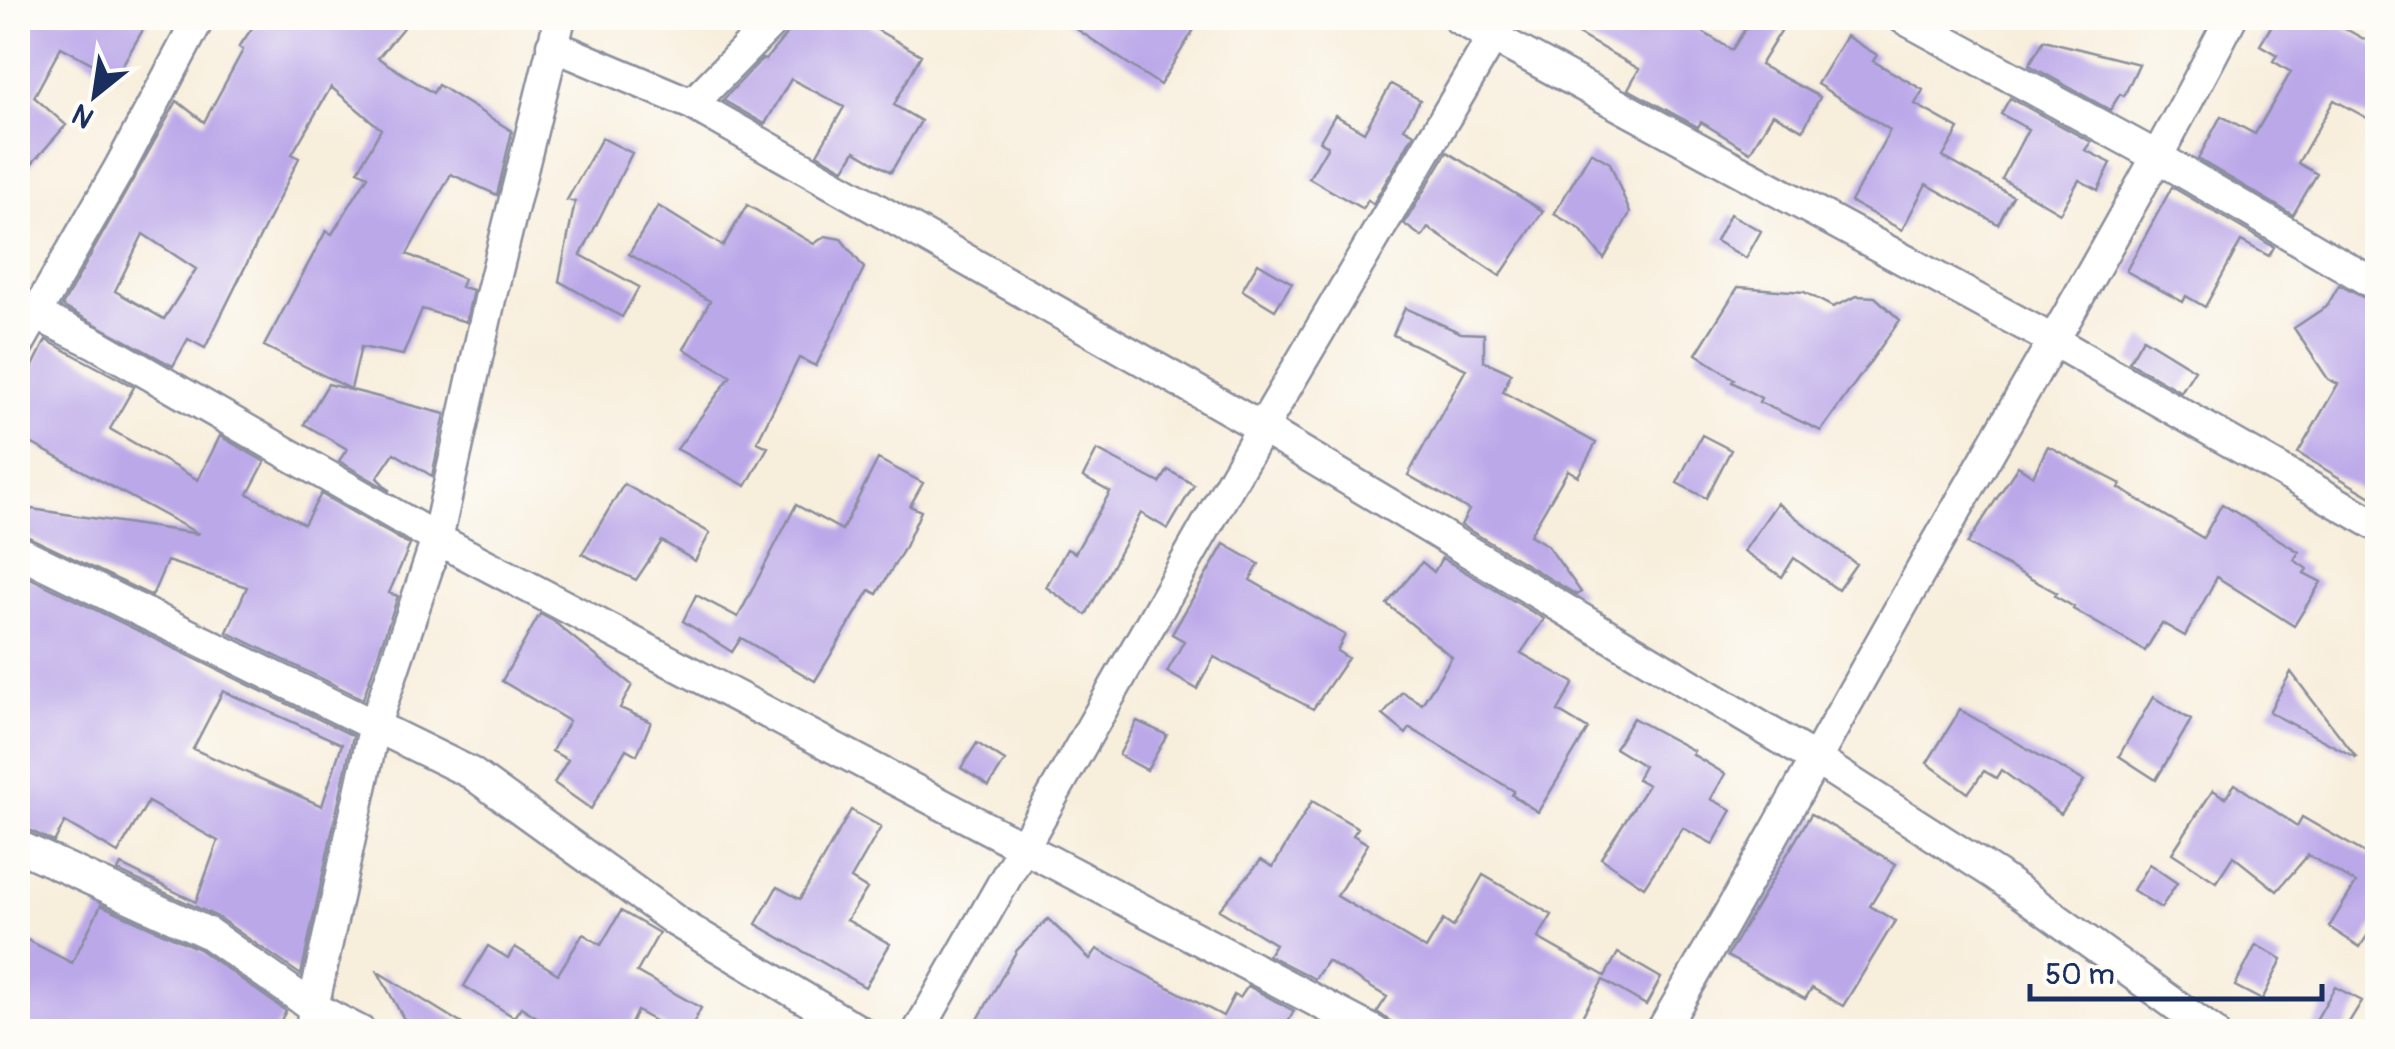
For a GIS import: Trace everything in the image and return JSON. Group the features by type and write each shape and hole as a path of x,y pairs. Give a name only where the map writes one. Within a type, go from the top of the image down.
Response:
{"street":[{"path":"18,345 120,168 199,18"},
{"path":"692,104 776,18"},
{"path":"1458,18 1498,27 2378,526"},
{"path":"1903,18 2156,156 2378,286"},
{"path":"1661,1032 1756,871 1815,759 2054,341 2232,18"},
{"path":"918,1032 1262,428 1498,27"},
{"path":"313,1019 375,724 438,539 490,299 556,31 692,104 1262,428 1815,759 1996,875 2214,1032"},
{"path":"33,313 95,343 438,539 1375,1032"},
{"path":"18,551 471,773 677,922 861,1032"},
{"path":"18,846 208,932 313,1019 361,1032"}],"building":[{"path":"18,18 150,18 116,76 61,47 34,97 66,125 18,179"},
{"path":"259,18 411,18 378,58 433,93 438,85 512,131 497,195 451,174 407,254 464,279 461,287 473,290 466,322 422,309 403,355 361,347 351,389 264,346 326,231 332,234 368,176 358,171 381,129 331,87 292,154 299,158 205,348 188,339 173,366 62,306 177,101 204,122 243,50 239,47","holes":["143,234 196,269 164,319 115,291"]},
{"path":"794,18 856,18 921,55 894,105 921,121 891,172 855,151 844,169 817,154 844,107 791,79 765,124 723,100 765,60 790,30"},
{"path":"1060,18 1201,18 1160,85"},
{"path":"1550,18 1680,18 1732,50 1752,18 1789,18 1760,65 1820,97 1803,130 1773,114 1750,152 1701,122 1698,127 1628,89 1639,69"},
{"path":"2276,18 2326,18 2378,47 2378,124 2334,100 2298,163 2317,174 2293,215 2198,159 2221,116 2255,134 2291,72 2273,61 2277,55 2260,45"},
{"path":"1846,36 1877,55 1873,61 1923,90 1915,104 1959,129 1943,157 2013,196 1998,224 1926,184 1902,230 1851,202 1890,130 1817,84"},
{"path":"2044,40 2139,64 2124,96 2120,94 2110,110 2029,65"},
{"path":"1391,84 1420,100 1404,128 1414,134 1373,204 1368,200 1363,209 1309,178 1328,146 1320,141 1335,115 1364,132"},
{"path":"2010,98 2091,142 2085,150 2111,163 2098,190 2079,180 2060,213 2002,179 2028,129 2001,114"},
{"path":"602,138 632,153 581,255 639,287 622,317 559,281 575,202 567,200"},
{"path":"1447,152 1543,211 1500,276 1428,228 1422,237 1404,224"},
{"path":"1591,152 1610,163 1630,213 1604,259 1580,229 1554,214"},
{"path":"2172,187 2274,247 2269,256 2241,241 2205,307 2186,296 2183,302 2126,271"},
{"path":"747,205 814,244 825,236 841,239 864,268 816,366 799,358 757,442 768,447 746,486 677,449 731,376 684,349 710,301 629,254 658,206 723,246"},
{"path":"1730,214 1761,231 1746,258 1716,241"},
{"path":"1258,263 1292,283 1275,310 1242,290"},
{"path":"2339,285 2378,305 2378,501 2298,453 2338,384 2328,379 2294,328 2327,306"},
{"path":"1738,287 1804,292 1833,307 1857,296 1875,297 1900,320 1821,431 1759,402 1761,398 1732,382 1734,379 1696,354"},
{"path":"1405,308 1461,333 1484,334 1484,361 1511,373 1503,392 1596,443 1578,476 1568,470 1530,535 1547,545 1581,592 1577,595 1461,525 1469,510 1408,475 1466,369 1393,335"},
{"path":"2143,338 2195,370 2181,392 2129,362"},
{"path":"46,340 134,387 110,429 198,480 220,436 265,462 248,494 304,524 321,494 410,545 389,593 398,596 363,699 227,632 247,587 167,561 152,596 18,532 18,507 199,534 18,436 18,396"},
{"path":"328,384 445,414 432,476 394,453 377,478 390,491 339,461 347,449 304,424"},
{"path":"1702,435 1731,450 1706,498 1677,483"},
{"path":"2048,446 2121,484 2119,488 2203,538 2222,504 2299,552 2294,560 2307,569 2304,573 2321,582 2294,626 2217,577 2185,636 2162,623 2145,651 2073,609 2055,596 2057,593 1967,544 2018,466 2033,476"},
{"path":"1097,450 1160,483 1168,470 1194,485 1168,529 1141,513 1086,615 1046,587 1067,549 1075,553 1110,492 1083,477"},
{"path":"878,459 923,483 910,506 921,511 877,594 870,590 815,681 741,638 732,652 683,621 696,595 738,617 796,505 842,530"},
{"path":"624,484 710,533 695,561 662,541 636,580 582,554"},
{"path":"1777,503 1856,564 1838,590 1794,558 1782,577 1744,551"},
{"path":"1224,544 1259,564 1250,580 1345,635 1337,651 1348,658 1313,709 1214,657 1197,689 1167,672 1184,641 1172,634"},
{"path":"1442,558 1544,619 1521,653 1574,683 1558,711 1588,729 1538,812 1512,795 1514,791 1410,728 1406,734 1383,715 1402,692 1422,704 1452,657 1387,604 1422,562 1434,572"},
{"path":"18,572 353,736 301,975 216,916 118,871 121,865 196,902 218,841 148,802 118,853 65,822 54,842 18,825","holes":["223,691 342,744 322,806 193,749"]},
{"path":"540,614 632,685 620,708 651,722 637,755 626,749 591,809 554,783 568,760 552,751 569,721 502,681"},
{"path":"2291,672 2306,692 2357,758 2269,712"},
{"path":"2153,697 2191,720 2156,780 2119,756"},
{"path":"1960,710 2084,781 2061,814 2001,770 1996,778 1984,771 1968,793 1927,763"},
{"path":"1633,718 1694,751 1692,754 1725,774 1711,799 1732,810 1713,844 1683,828 1644,887 1601,858 1648,785 1637,779 1644,766 1615,748"},
{"path":"1137,721 1167,735 1147,770 1119,755"},
{"path":"977,743 1005,761 989,786 961,768"},
{"path":"2235,784 2297,826 2302,817 2372,857 2378,847 2378,919 2360,947 2329,927 2356,883 2308,855 2277,891 2233,856 2216,882 2172,853 2213,790 2225,798"},
{"path":"1312,801 1358,828 1353,835 1368,844 1337,896 1426,949 1443,920 1453,927 1483,875 1552,915 1538,938 1605,976 1618,953 1661,978 1646,1005 1603,980 1573,1032 1406,1032 1377,1012 1387,997 1327,961 1315,979 1268,955 1275,944 1219,910 1261,860 1273,867"},
{"path":"851,810 881,827 851,879 867,889 847,920 890,944 865,987 756,924 777,887 800,899"},
{"path":"1811,814 1896,864 1870,906 1895,921 1843,1006 1812,988 1805,999 1727,956"},
{"path":"2149,864 2177,883 2161,908 2133,890"},
{"path":"101,905 199,949 286,1011 274,1032 18,1032 18,935 72,963"},
{"path":"621,911 659,933 637,972 701,1008 689,1032 675,1032 637,1011 627,1032 560,1032 521,1007 514,1017 464,986 488,946 508,958 515,947 558,974 583,934 601,945"},
{"path":"1048,919 1090,959 1097,949 1223,1016 1234,995 1240,998 1248,986 1294,1011 1287,1023 1304,1032 971,1032 1017,950"},
{"path":"2256,945 2282,959 2262,1000 2235,986"},
{"path":"378,972 475,1032 411,1032"},
{"path":"2335,987 2362,1001 2343,1032 2309,1032"}]}
